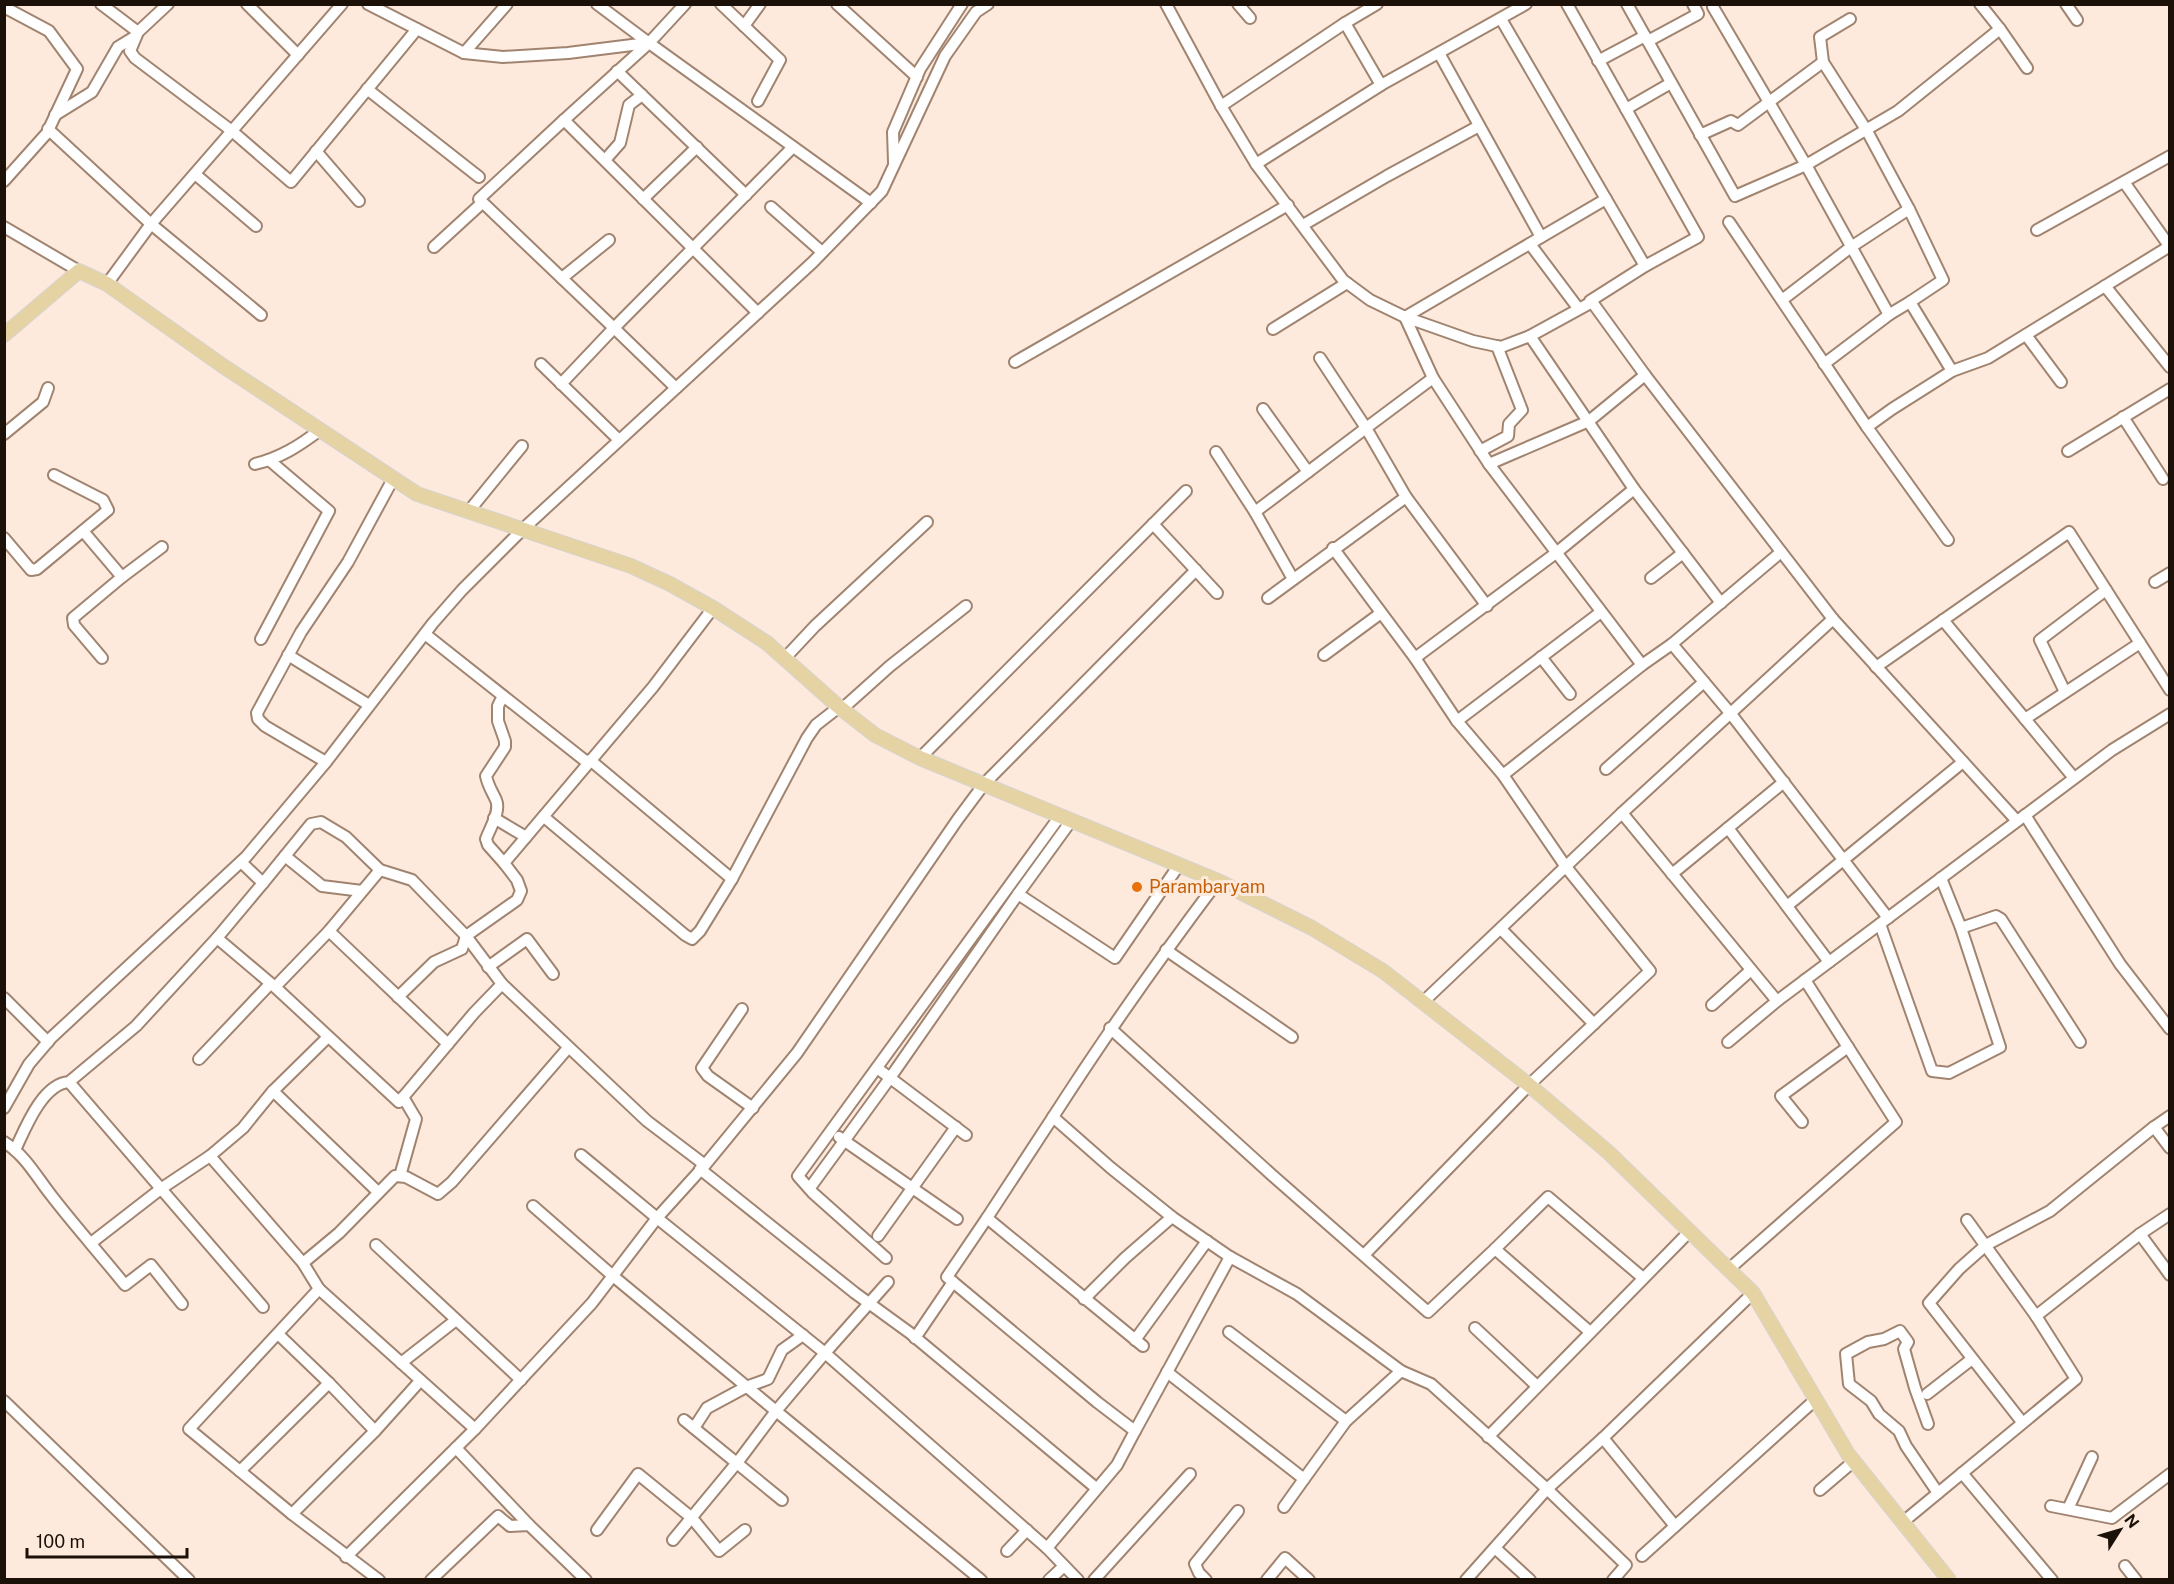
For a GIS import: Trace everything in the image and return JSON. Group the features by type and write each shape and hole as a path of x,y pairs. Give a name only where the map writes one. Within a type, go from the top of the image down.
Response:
{"main road":[{"path":"7,329 79,271 107,284 223,366 417,494 631,566 670,584 741,624 785,658 840,708 875,735 920,758 1218,881 1312,928 1383,971 1529,1085 1608,1152 1753,1293 1815,1400 1854,1461 1946,1578"}],"street":[{"path":"101,4 137,34"},
{"path":"55,115 92,92 118,47 137,34 168,4"},
{"path":"247,4 298,55"},
{"path":"107,284 151,224 342,4"},
{"path":"368,4 465,53 503,57 568,53 648,43"},
{"path":"597,4 871,203"},
{"path":"676,388 479,199 648,43 686,4"},
{"path":"721,4 780,60 758,101"},
{"path":"744,26 760,4"},
{"path":"837,4 917,77"},
{"path":"894,165 893,132 917,77 962,4"},
{"path":"4,1108 6,1095 48,1042 241,862 326,762 424,634 462,590 523,529 758,313 882,191 945,56 976,12 988,4"},
{"path":"1238,4 1250,18"},
{"path":"1221,106 1377,4"},
{"path":"1256,164 1381,86 1526,4"},
{"path":"1168,5 1221,106 1256,164 1347,283 1370,300 1405,317 1473,341 1502,347 1530,336 1645,266 1698,237 1567,4"},
{"path":"1627,4 1735,196 1806,165 1867,131 1898,111 2000,30"},
{"path":"1980,4 2027,68"},
{"path":"2066,4 2077,20"},
{"path":"465,53 506,5"},
{"path":"1598,61 1646,39 1696,9 1715,6 1890,314"},
{"path":"4,7 50,31 77,69 48,129 4,181"},
{"path":"1501,19 1645,266"},
{"path":"1824,364 1890,314 1942,280 1909,209 1867,131 1823,62 1820,37 1850,19"},
{"path":"1345,23 1381,86"},
{"path":"137,34 130,51 135,58 232,131 291,182 417,29"},
{"path":"1438,53 1541,237"},
{"path":"1700,135 1731,121 1737,125 1823,62"},
{"path":"617,71 746,195"},
{"path":"1626,109 1671,83"},
{"path":"367,89 479,177"},
{"path":"604,160 620,143 629,105 642,95"},
{"path":"564,120 758,313"},
{"path":"1303,225 1479,126"},
{"path":"48,129 151,224 261,315"},
{"path":"643,199 697,147"},
{"path":"561,384 793,147"},
{"path":"316,151 359,201"},
{"path":"2037,230 2169,156"},
{"path":"195,174 256,226"},
{"path":"1867,427 1952,371 1988,358 2169,246 2124,182"},
{"path":"1405,317 1606,199"},
{"path":"434,247 482,202"},
{"path":"1016,362 1287,205"},
{"path":"771,207 822,252"},
{"path":"1782,300 1851,246 1909,209"},
{"path":"1728,222 1867,427 1948,540"},
{"path":"4,227 79,271"},
{"path":"562,278 609,240"},
{"path":"1530,244 1578,308"},
{"path":"1273,329 1347,283"},
{"path":"2105,286 2169,367"},
{"path":"1590,301 1833,620 1963,762 2021,818 2120,964 2169,1029"},
{"path":"1910,302 1952,371"},
{"path":"1405,317 1433,378 1480,451 1642,665"},
{"path":"2026,334 2061,382"},
{"path":"1530,336 1634,489 1721,603"},
{"path":"1480,451 1508,436 1509,424 1522,410 1497,346"},
{"path":"1320,358 1366,428 1406,497 1487,606"},
{"path":"541,364 619,440"},
{"path":"1489,464 1589,420 1645,375"},
{"path":"1255,512 1433,378"},
{"path":"4,434 43,402 48,388"},
{"path":"2068,451 2169,389"},
{"path":"1263,409 1308,472"},
{"path":"2123,417 2163,480"},
{"path":"255,464 299,446 320,430"},
{"path":"469,511 522,446"},
{"path":"1216,452 1255,512 1293,579"},
{"path":"261,639 329,512 269,460"},
{"path":"4,538 31,570 37,569 108,510 103,500 54,475"},
{"path":"326,762 265,726 258,719 259,708 288,655 348,562 393,479"},
{"path":"1415,658 1556,553 1634,489"},
{"path":"920,758 1186,491"},
{"path":"1268,598 1333,548 1406,497"},
{"path":"785,658 815,626 927,522"},
{"path":"1152,524 1217,592"},
{"path":"83,531 122,577"},
{"path":"1876,667 2069,532 2169,690"},
{"path":"102,658 74,625 73,618 162,547"},
{"path":"1333,548 1415,658 1457,721 1503,775 1566,867 1650,971 1529,1085 1364,1255"},
{"path":"1503,775 1672,644 1781,552"},
{"path":"1651,578 1683,553"},
{"path":"346,1557 475,1429 592,1303 657,1218 753,1108 804,1044 984,784 1196,570"},
{"path":"2155,582 2169,573"},
{"path":"2065,692 2040,640 2106,590"},
{"path":"544,817 692,939 700,931 732,879 816,725 966,606"},
{"path":"504,863 653,687 712,608"},
{"path":"1457,721 1601,612"},
{"path":"1324,655 1381,613"},
{"path":"1423,1002 1622,813 1833,620"},
{"path":"1943,620 2074,778"},
{"path":"424,634 589,762 732,879"},
{"path":"2025,719 2140,643"},
{"path":"1672,644 1784,782 1843,860 1884,921 1932,1071 1950,1073 2000,1047 1961,928 1941,878"},
{"path":"288,655 369,705"},
{"path":"1541,657 1570,694"},
{"path":"1606,769 1704,682"},
{"path":"398,997 434,962 462,949 466,936 517,900 521,891 517,880 488,845 486,838 497,810 497,802 488,787 486,776 505,747 506,741 498,721 498,706 503,696"},
{"path":"1728,1042 1777,1001 2074,778 2112,750 2169,714"},
{"path":"1787,906 1963,762"},
{"path":"1672,874 1784,782"},
{"path":"1622,813 1777,1001"},
{"path":"494,818 526,837"},
{"path":"812,1185 890,1078 1018,894 1066,818"},
{"path":"886,1258 813,1193 798,1176 1066,818"},
{"path":"15,1150 34,1111 52,1090 62,1083 69,1082 136,1026 217,938 311,824 321,822 346,837 380,870 412,880 466,936 502,984 647,1121 1096,1488"},
{"path":"1728,828 1829,962"},
{"path":"285,856 322,885 362,891"},
{"path":"241,862 263,883"},
{"path":"1018,894 1115,958 1179,865"},
{"path":"199,1059 329,931 380,870"},
{"path":"1135,1431 947,1277 1110,1028 1218,881"},
{"path":"1961,928 1996,916 2001,919 2080,1042"},
{"path":"1501,928 1594,1024"},
{"path":"329,931 448,1044"},
{"path":"217,938 399,1102 474,1013 502,984"},
{"path":"488,967 527,939 553,974"},
{"path":"1166,950 1292,1037"},
{"path":"1712,1005 1751,970"},
{"path":"1729,1269 1896,1122 1805,980"},
{"path":"4,998 48,1042"},
{"path":"742,1009 702,1068 708,1076 753,1108"},
{"path":"1110,1028 1428,1312 1496,1250 1548,1197 1643,1278"},
{"path":"91,1243 162,1188 210,1156 243,1128 273,1091 328,1037"},
{"path":"1802,1122 1781,1096 1848,1047"},
{"path":"303,1263 339,1233 395,1176 406,1177 438,1194 452,1182 568,1048"},
{"path":"877,1068 966,1135"},
{"path":"69,1082 263,1307"},
{"path":"273,1091 378,1192"},
{"path":"400,1176 416,1119 403,1097"},
{"path":"2022,1422 1929,1304 1959,1269 1986,1245 2050,1211 2169,1116"},
{"path":"1053,1117 1172,1217 1230,1257 1297,1294 1401,1371 1431,1384 1547,1489 1626,1565 1613,1580"},
{"path":"878,1236 956,1127"},
{"path":"2154,1127 2169,1148"},
{"path":"831,1131 957,1219"},
{"path":"4,1142 31,1167 51,1195 125,1285 151,1265 182,1304"},
{"path":"581,1155 825,1353 1027,1530 1078,1580"},
{"path":"210,1156 303,1263 319,1289 475,1429"},
{"path":"533,1206 613,1276 981,1580"},
{"path":"2036,1316 2169,1214"},
{"path":"1084,1299 1125,1258 1172,1217"},
{"path":"987,1218 1139,1343 1207,1241"},
{"path":"1903,1522 2076,1379 2036,1316 1967,1220"},
{"path":"1488,1437 1690,1231"},
{"path":"2140,1234 2169,1275"},
{"path":"376,1245 521,1380"},
{"path":"1496,1250 1590,1332"},
{"path":"1047,1548 1117,1465 1230,1257"},
{"path":"673,1540 737,1463 776,1411 888,1282"},
{"path":"915,1338 953,1282"},
{"path":"319,1289 189,1429 346,1557 379,1580"},
{"path":"1466,1580 1547,1489 1753,1293"},
{"path":"401,1363 456,1320"},
{"path":"1475,1328 1537,1386"},
{"path":"1928,1424 1904,1348 1908,1342 1900,1330 1884,1339 1868,1342 1846,1354 1849,1384 1871,1401 1879,1414 1899,1431 1906,1446 1938,1493"},
{"path":"1229,1332 1346,1421"},
{"path":"278,1334 375,1431"},
{"path":"694,1428 707,1408 746,1387 768,1379 782,1350 803,1335"},
{"path":"1927,1394 1972,1359"},
{"path":"1284,1507 1346,1421 1401,1371"},
{"path":"1167,1372 1304,1479"},
{"path":"292,1514 375,1431 420,1381"},
{"path":"240,1471 329,1383"},
{"path":"1642,1556 1815,1400"},
{"path":"4,1401 189,1580"},
{"path":"684,1420 782,1500"},
{"path":"1603,1438 1675,1526"},
{"path":"456,1448 529,1525 586,1580"},
{"path":"2068,1509 2092,1457"},
{"path":"1820,1490 1854,1461"},
{"path":"1962,1473 2052,1580"},
{"path":"597,1530 638,1474 692,1518 719,1551 745,1530"},
{"path":"1094,1580 1190,1474"},
{"path":"2051,1506 2112,1518 2169,1474"},
{"path":"1206,1580 1199,1573 1195,1564 1238,1512"},
{"path":"431,1580 498,1516 510,1526 529,1525"},
{"path":"1006,1551 1027,1530"},
{"path":"1495,1548 1530,1580"},
{"path":"1267,1580 1285,1558 1309,1580"},
{"path":"1049,1580 1064,1566"},
{"path":"2125,1566 2133,1578"}],"place":[{"name":"Parambaryam","path":"1137,887"}]}
